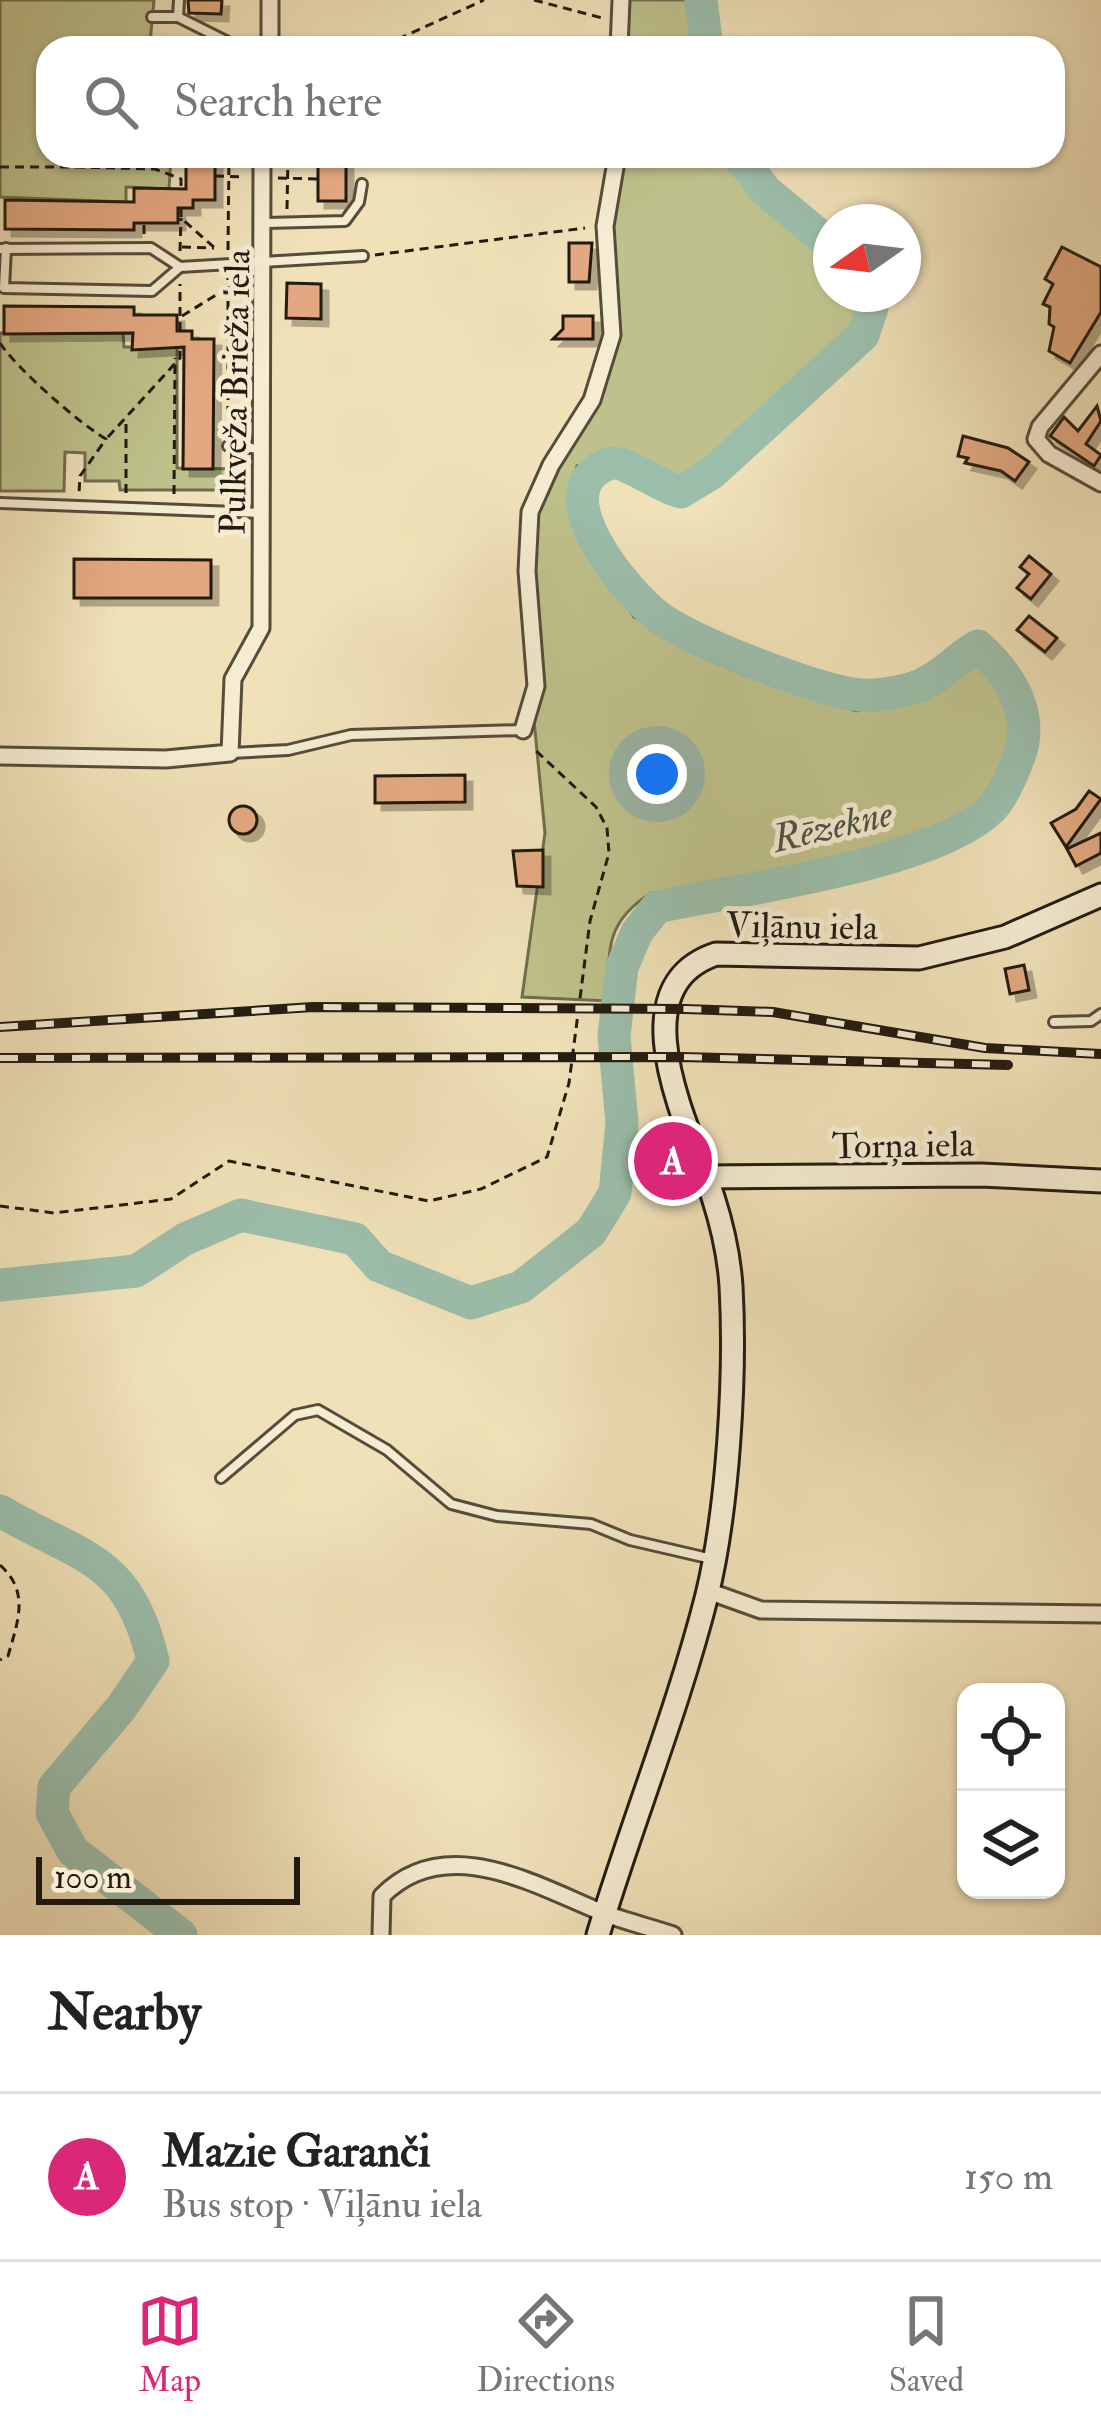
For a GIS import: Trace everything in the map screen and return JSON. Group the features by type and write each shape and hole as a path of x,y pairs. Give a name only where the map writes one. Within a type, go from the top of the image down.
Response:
{"main road":[{"name":"Viļānu iela","path":"601,1924 708,1591 725,1460 731,1289 725,1242 671,1084 665,1015 688,967 733,952 888,959 934,956 1005,938 1100,899"},
{"name":"Torņa iela","path":"705,1177 981,1175 1101,1181"}],"street":[{"path":"270,0 270,36"},
{"path":"619,36 621,0"},
{"name":"Pulkveža Brieža iela","path":"230,753 233,679 261,628 263,168"},
{"path":"523,730 536,686 527,572 530,512 551,465 592,400 612,335 605,226 615,168"},
{"path":"1101,354 1040,427 1036,440 1049,454 1101,482"},
{"path":"0,757 166,759 230,753"},
{"path":"708,1591 761,1610 1101,1614"},
{"path":"380,1935 382,1896 396,1881 434,1867 480,1864 601,1924 673,1935"}],"lane":[{"path":"178,17 179,0"},
{"path":"152,17 178,17 216,36"},
{"path":"266,223 344,221 359,202 362,184"},
{"path":"180,267 152,291 4,288 3,249 151,248 180,267 265,266 363,256"},
{"path":"228,446 265,449"},
{"path":"0,503 262,513"},
{"path":"230,753 288,750 351,735 523,730"},
{"path":"1054,1022 1090,1021 1101,1014"},
{"path":"221,1478 295,1415 318,1410 387,1450 451,1504 496,1516 591,1523 630,1540 714,1559"}],"path":[{"path":"403,36 484,0"},
{"path":"534,0 620,22"},
{"path":"0,166 36,166"},
{"path":"115,168 154,169 181,179 181,191"},
{"path":"181,208 181,218 228,261 229,168"},
{"path":"286,223 288,168"},
{"path":"363,256 605,226"},
{"path":"180,247 214,248"},
{"path":"226,512 234,490 228,446 228,266"},
{"path":"180,317 228,288"},
{"path":"0,343 12,363 53,392 79,424 106,439"},
{"path":"78,506 80,476 106,439 180,358 180,347"},
{"path":"174,510 176,358"},
{"path":"126,417 126,508"},
{"path":"0,1206 54,1213 172,1199 229,1161 258,1162 290,1177 429,1201 500,1182 547,1157 569,1083 590,921 609,853 607,828 596,807 535,754 523,730"},
{"path":"0,1565 16,1580 21,1609 8,1657 0,1660"}],"green space":[{"path":"0,0 154,0 151,36 36,36 36,168 170,168 169,189 126,187 126,202 0,197"},
{"path":"623,0 701,0 704,36 620,36"},
{"path":"611,168 749,168 766,191 813,230 813,312 871,312 863,335 712,473 681,492 629,453 577,466 571,512 634,617 777,685 856,711 945,686 939,678 978,646 1023,748 970,823 915,851 651,893 617,926 609,967 609,1001 522,997 545,833 532,700 530,512 592,400 612,335"},
{"path":"0,333 123,333 124,347 177,347 177,468 234,469 234,490 120,490 119,481 85,481 85,453 65,452 64,491 0,491"}],"building":[{"path":"188,0 222,0 221,14 189,13"},
{"path":"186,168 215,168 215,200 193,200 193,208 178,208 178,223 134,223 134,230 5,229 5,200 134,202 134,188 186,189"},
{"path":"318,168 346,168 346,201 318,201"},
{"path":"569,243 592,243 589,282 569,282"},
{"path":"1062,247 1101,267 1101,312 1070,363 1049,351 1054,327 1049,324 1050,307 1043,304 1053,284 1045,279"},
{"path":"287,283 321,284 321,319 286,318"},
{"path":"4,306 134,307 134,315 177,315 177,331 192,331 192,339 214,339 213,469 183,469 184,347 132,350 133,333 4,334"},
{"path":"563,316 593,316 593,339 553,339 563,329"},
{"path":"1097,406 1101,421 1086,444 1101,455 1094,466 1050,436 1064,417 1078,431"},
{"path":"963,436 1008,448 1029,462 1015,481 1001,471 965,463 968,458 958,456"},
{"path":"1029,556 1051,574 1031,599 1017,588 1029,574 1020,567"},
{"path":"74,559 211,560 211,598 74,598"},
{"path":"1029,616 1057,638 1045,652 1017,630"},
{"path":"465,775 465,802 375,803 375,776"},
{"path":"1089,791 1101,799 1066,847 1051,823 1076,809"},
{"path":"243,806 253,810 257,820 253,830 243,834 233,830 229,820 233,810"},
{"path":"1101,833 1101,853 1076,866 1067,849"},
{"path":"543,850 543,887 517,886 513,851"},
{"path":"1024,965 1029,990 1010,994 1005,969"}],"waterway":[{"name":"Rēzekne","path":"701,0 706,36"},
{"name":"Rēzekne","path":"748,168 766,191 813,230"},
{"name":"Rēzekne","path":"0,1285 136,1271 185,1239 241,1215 355,1239 379,1266 471,1303 521,1287 591,1232 615,1193 622,1123 614,1036 622,967 637,932 657,907 883,860 965,828 992,808 1016,765 1024,727 1017,697 978,646 910,689 854,694 804,681 724,651 660,618 611,566 586,518 583,496 589,477 608,464 623,465 681,492 712,473 863,335 871,312"},
{"name":"Rēzekne","path":"0,1511 98,1565 116,1580 143,1626 153,1661 121,1708 54,1787 52,1813 73,1851 181,1935"}],"railway":[{"path":"0,1027 313,1007 685,1009 773,1012 985,1048 1101,1054"},
{"path":"0,1058 681,1057 1008,1065"}],"place":[{"name":"Mazie Garanči","path":"673,1161"}]}
